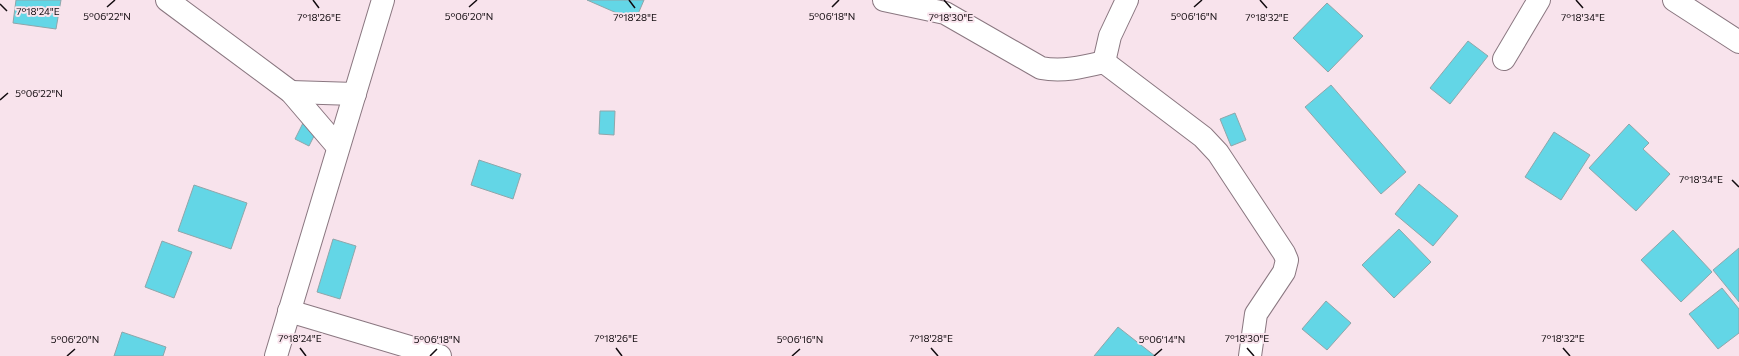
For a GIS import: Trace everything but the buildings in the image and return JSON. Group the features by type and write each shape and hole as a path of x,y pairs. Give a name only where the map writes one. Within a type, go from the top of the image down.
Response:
{"street":[{"path":"167,0 291,92 338,147"},
{"path":"276,356 383,0"},
{"path":"884,0 945,13 1041,68 1066,70 1104,62 1203,137 1218,153 1284,253 1287,260 1284,272 1256,314 1250,356"},
{"path":"1104,62 1110,36 1127,0"},
{"path":"1504,59 1540,0"},
{"path":"1674,0 1739,42"},
{"path":"291,92 355,94"},
{"path":"289,311 440,356"}]}
